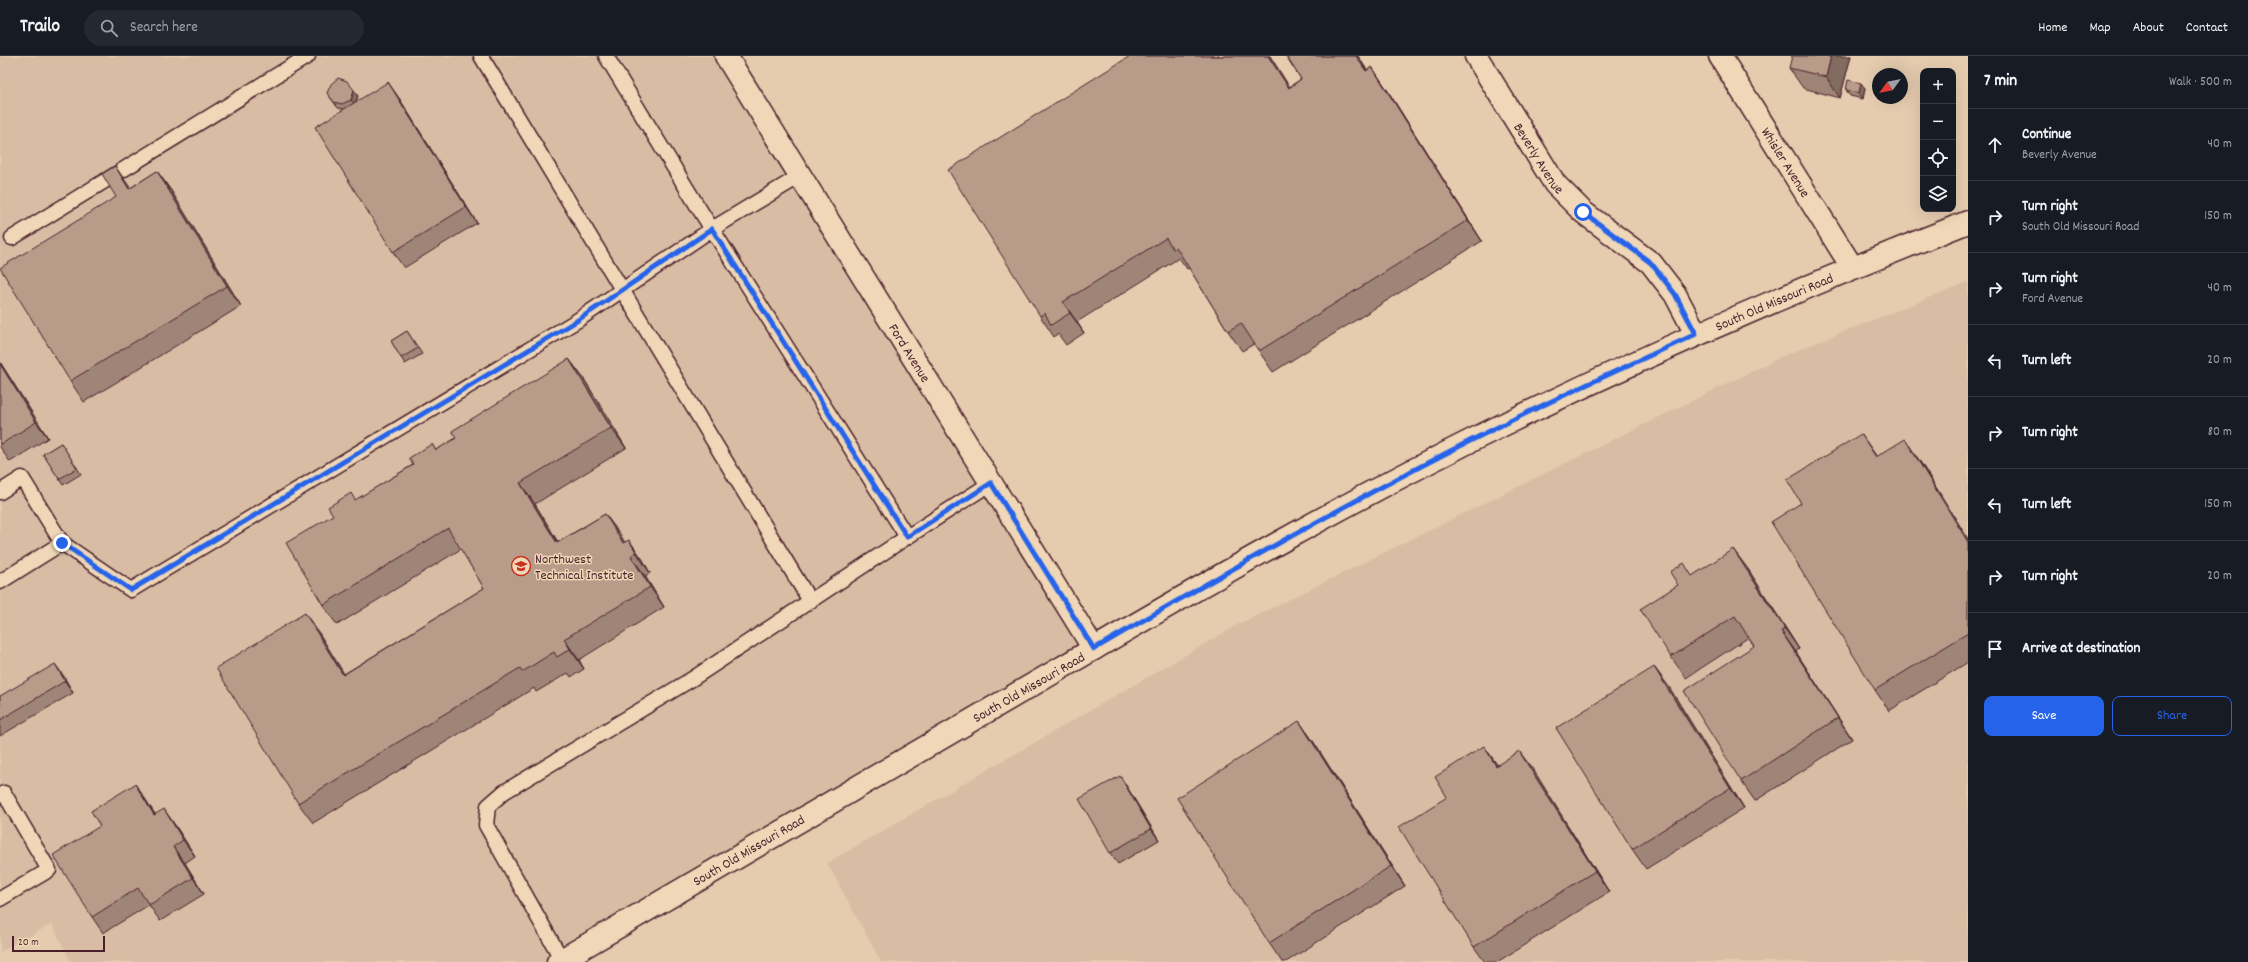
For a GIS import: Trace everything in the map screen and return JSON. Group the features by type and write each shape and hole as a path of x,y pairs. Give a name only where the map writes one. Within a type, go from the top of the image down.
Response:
{"main road":[{"name":"Ford Avenue","path":"726,56 1094,649"},
{"name":"Beverly Avenue","path":"1476,56 1555,184 1583,212 1651,263 1675,294 1696,334"},
{"name":"Whisler Avenue","path":"1720,56 1852,268"},
{"name":"South Old Missouri Road","path":"560,961 1094,649 1296,534 1414,470 1511,421 1696,334 1852,268 1968,222"}],"lane":[{"path":"12,238 308,56"},
{"path":"481,56 810,601"},
{"path":"606,56 712,229 907,537"},
{"path":"0,492 22,478 62,543 131,590 578,320 712,229 800,176"},
{"path":"560,961 486,826 488,806 504,792 692,679 991,483"},
{"path":"0,582 62,543"},
{"path":"0,795 4,792 49,870 0,899"}],"shaded area":[{"name":"Northwest Technical Institute","path":"0,56 726,56 1094,649 560,962 71,962 52,924 0,952"},
{"path":"1968,282 1968,962 881,962 827,863 1237,625 1783,356"}],"building":[{"path":"1130,56 1268,56 1289,88 1301,79 1286,56 1356,56 1366,71 1372,67 1468,220 1259,351 1241,323 1228,331 1176,247 1173,249 1166,238 1063,302 1070,313 1051,325 1045,313 1040,316 948,170"},
{"path":"1792,56 1831,56 1826,77 1789,68"},
{"path":"338,78 347,81 354,90 351,100 342,104 334,102 327,93 331,84"},
{"path":"1848,80 1861,83 1859,93 1846,90"},
{"path":"388,82 466,207 393,252 315,127"},
{"path":"115,166 129,189 157,171 227,286 70,381 0,268 116,197 102,174"},
{"path":"407,331 418,348 401,358 391,341"},
{"path":"569,359 611,428 520,483 557,543 605,514 623,543 629,540 636,552 631,556 650,587 564,639 570,649 557,657 554,652 522,672 520,668 298,803 216,668 305,613 343,675 484,588 448,528 323,605 286,543 333,515 328,507 351,493 355,500 413,465 409,458 432,444 436,450 456,438 452,431"},
{"path":"0,364 36,422 0,445"},
{"path":"1861,434 1876,457 1905,439 1968,542 1968,633 1875,690 1771,522 1801,503 1787,480"},
{"path":"61,443 77,468 59,479 43,454"},
{"path":"1733,549 1785,629 1781,631 1838,718 1741,781 1684,691 1754,646 1735,616 1671,657 1640,609 1678,585 1670,572 1684,563 1692,576"},
{"path":"55,664 65,681 0,720 0,696"},
{"path":"1654,667 1730,788 1632,849 1556,728"},
{"path":"1299,721 1391,866 1269,943 1177,798"},
{"path":"1484,746 1496,766 1519,751 1595,871 1474,947 1399,827 1447,797 1435,777"},
{"path":"1120,776 1151,829 1110,853 1079,799"},
{"path":"135,784 154,815 164,809 183,840 173,847 193,878 149,905 138,888 92,917 53,855 100,826 91,811"}],"place":[{"name":"Northwest Technical Institute","path":"521,566"}],"route":[{"path":"62,543 131,590 578,320 712,229 894,514 907,537 991,483 1094,649 1199,588 1414,470 1511,421 1696,334 1675,294 1651,263 1583,212"}]}
